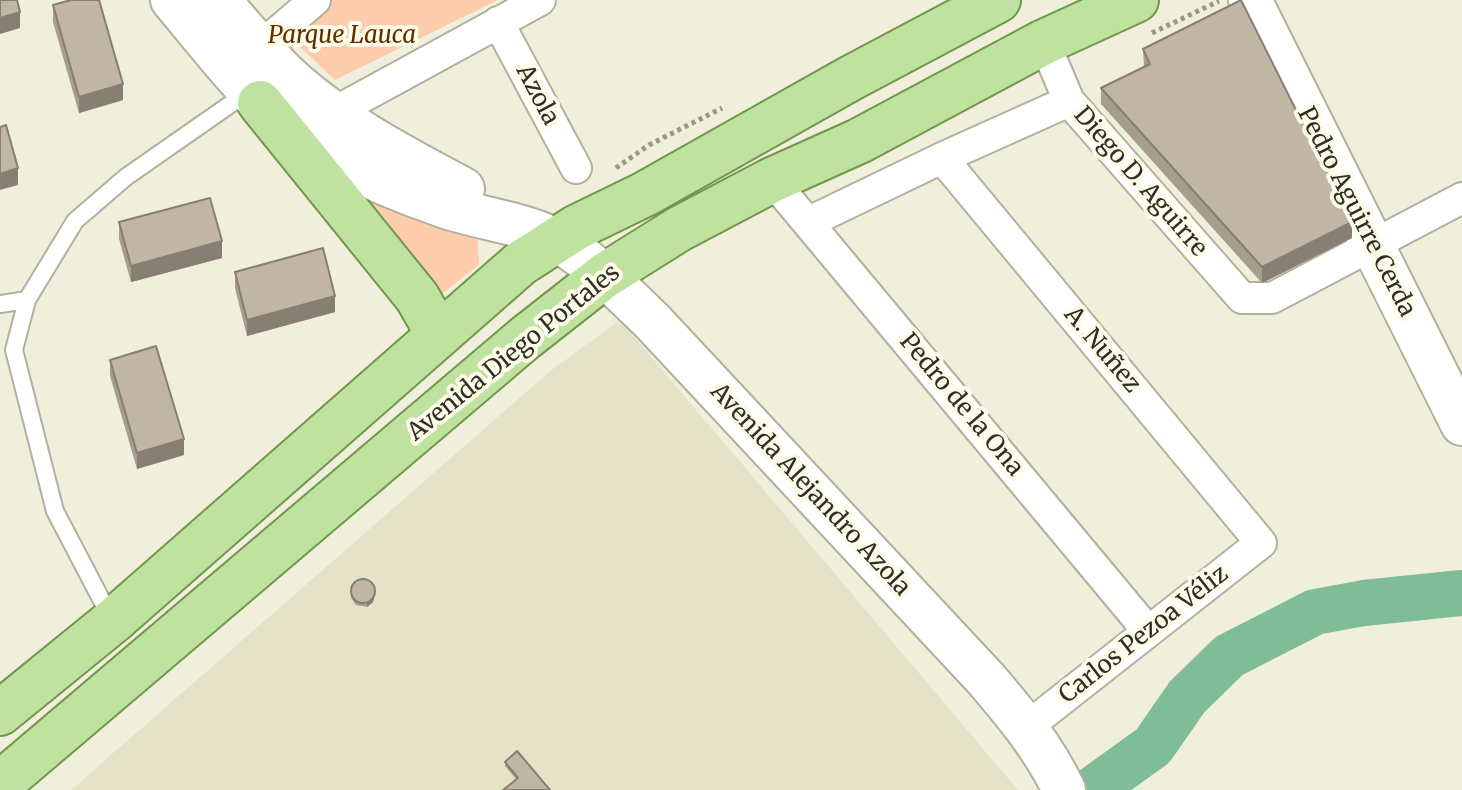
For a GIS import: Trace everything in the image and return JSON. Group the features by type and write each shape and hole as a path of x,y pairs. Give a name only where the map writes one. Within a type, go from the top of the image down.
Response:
{"main road":[{"name":"Avenida Alejandro Azola","path":"172,0 314,147 359,172 443,206 538,233"},
{"name":"Avenida Alejandro Azola","path":"219,0 250,78"},
{"path":"0,713 113,621 521,263 538,233 645,194 851,78 998,0"},
{"name":"Pedro Aguirre Cerda","path":"1250,0 1462,424"},
{"name":"Avenida Diego Portales","path":"0,784 525,338 604,276 679,229 772,180 859,141 1044,42 1141,18"},
{"name":"Avenida Alejandro Azola","path":"250,78 294,82 371,139 494,206 604,276 652,321 986,679 1027,727 1059,779"},
{"path":"250,78 417,297 439,335"}],"street":[{"path":"250,78 315,0"},
{"path":"333,113 540,0"},
{"name":"Azola","path":"498,22 576,168"},
{"name":"Diego D. Aguirre","path":"1044,42 1069,101 1242,298 1272,298 1372,245"},
{"path":"809,222 1069,101"},
{"name":"A. Nuñez","path":"942,158 1261,543"},
{"name":"Pedro de la Ona","path":"772,180 1148,631"},
{"path":"1372,245 1462,198"},
{"name":"Carlos Pezoa Véliz","path":"1027,727 1261,543"}],"lane":[{"path":"113,621 55,511 14,350 27,300 75,221 250,78"},
{"path":"0,304 27,300"}],"path":[{"path":"1141,18 1221,0"}],"shaded area":[{"path":"620,320 1018,790 71,790 549,372"}],"green space":[{"name":"Parque Lauca","path":"327,0 498,0 335,80 298,45 298,25"},
{"path":"344,181 477,231 479,265 435,299"}],"building":[{"path":"0,0 17,0 20,12 0,18"},
{"path":"71,0 99,0 123,84 79,97 53,5"},
{"path":"1241,0 1352,222 1262,267 1101,88 1150,64 1143,49"},
{"path":"6,125 18,168 0,174 0,127"},
{"path":"210,198 222,241 131,266 119,222"},
{"path":"323,248 335,296 247,320 235,272"},
{"path":"156,346 184,439 137,453 110,360"},
{"path":"363,579 371,583 375,591 371,599 363,603 355,599 351,591 355,583"},
{"path":"517,751 550,790 503,790 518,778 505,762"}],"waterway":[{"path":"1092,790 1153,746 1187,697 1229,656 1315,612 1364,603 1462,593"}]}
